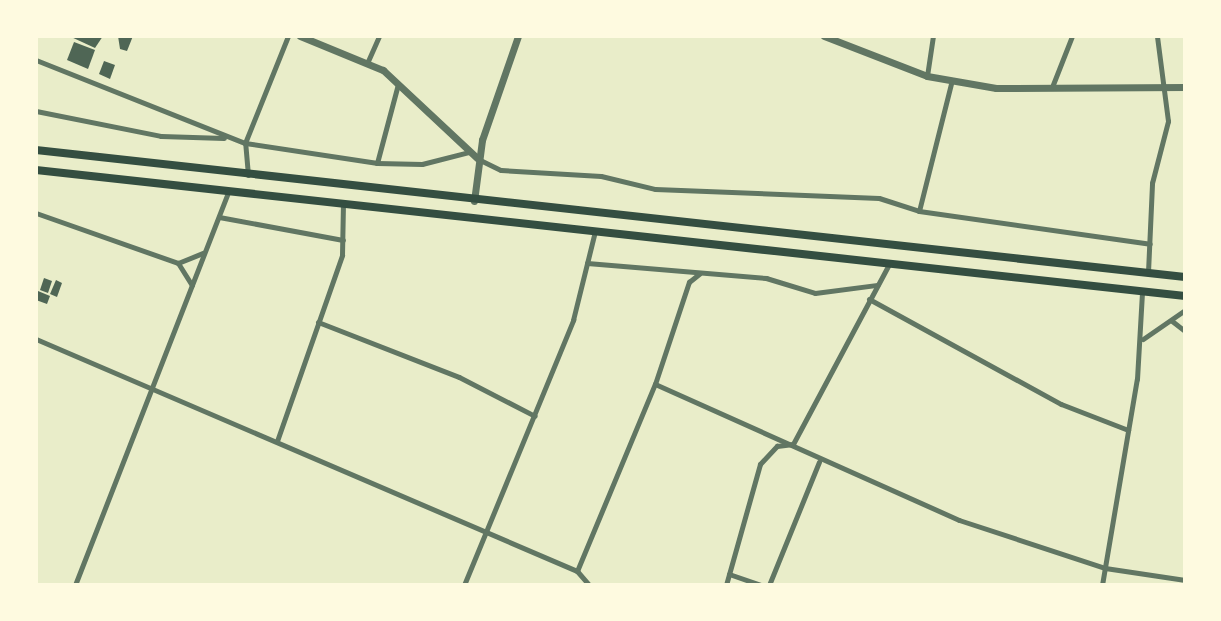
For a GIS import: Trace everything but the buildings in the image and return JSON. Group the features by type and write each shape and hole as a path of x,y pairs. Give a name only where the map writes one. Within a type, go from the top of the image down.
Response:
{"main road":[{"path":"36,150 474,201 1185,277"},
{"path":"36,170 1185,296"}],"street":[{"path":"248,175 245,143 288,36"},
{"path":"300,36 368,61 398,83 469,152 501,170 601,176 655,189 838,195 919,211 1150,244"},
{"path":"368,61 379,36"},
{"path":"474,201 477,158 518,36"},
{"path":"824,36 927,76 952,80 1051,90 1167,84 1185,87"},
{"path":"927,76 933,36"},
{"path":"1051,90 1072,36"},
{"path":"1148,272 1167,84 1157,36"},
{"path":"36,60 245,143 377,163 422,164 469,152"},
{"path":"919,211 952,80"},
{"path":"377,163 398,83"},
{"path":"36,111 161,136 228,138"},
{"path":"75,585 230,190"},
{"path":"277,441 343,240 343,204"},
{"path":"36,213 178,263 192,285"},
{"path":"219,217 343,240"},
{"path":"464,585 535,416 595,231"},
{"path":"178,263 204,253"},
{"path":"587,263 766,278 815,293 878,284"},
{"path":"793,444 890,263"},
{"path":"681,270 689,282"},
{"path":"577,571 655,384 689,282 700,273"},
{"path":"1102,585 1142,340 1142,292"},
{"path":"869,299 1049,398 1128,430"},
{"path":"1142,340 1185,310"},
{"path":"1172,321 1185,331"},
{"path":"318,322 446,371 535,416"},
{"path":"36,339 577,571 589,585"},
{"path":"655,384 793,444 819,462 959,520 1105,568 1185,580"},
{"path":"726,585 760,464 777,446 793,444"},
{"path":"769,585 819,462"},
{"path":"729,574 761,585"}]}
